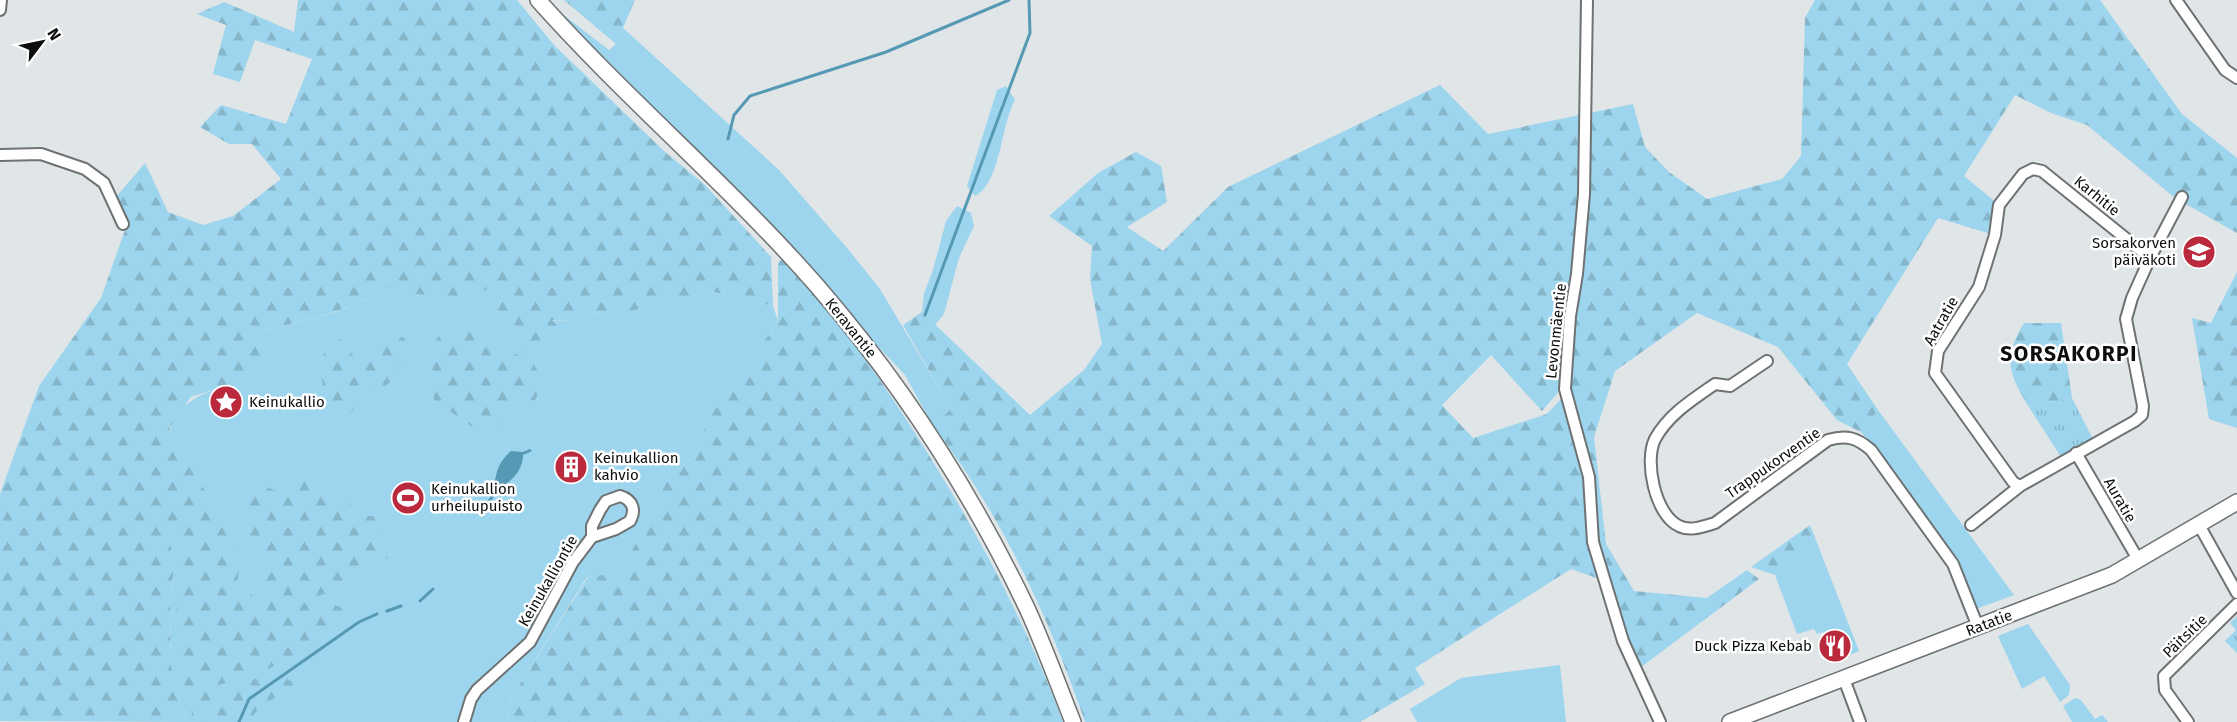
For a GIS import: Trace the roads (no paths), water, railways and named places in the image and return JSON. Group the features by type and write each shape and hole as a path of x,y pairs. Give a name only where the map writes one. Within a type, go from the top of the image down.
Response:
{"main road":[{"name":"Keravantie","path":"538,0 616,84 785,251 819,288 894,382 953,472 1019,593 1073,722"},
{"name":"Ratatie","path":"1730,722 2112,575 2237,502"}],"street":[{"path":"0,10 1,0"},
{"name":"Levonmäentie","path":"1587,0 1584,194 1577,274 1570,316 1565,389 1589,477 1593,542 1623,641 1660,722"},
{"path":"2176,0 2226,70 2237,78"},
{"path":"0,155 41,154 85,169 104,183 123,224"},
{"name":"Karhitie","path":"2033,169 2042,171 2150,258"},
{"name":"Aatratie","path":"2020,486 2013,482 1935,373 1938,351 1979,287 1995,235 1998,205 2023,174 2033,169"},
{"path":"1971,525 2020,486 2142,415 2143,406 2126,319 2132,298 2150,258 2182,197"},
{"name":"Trappukorventie","path":"1767,361 1730,386 1715,384 1668,418 1654,442 1651,468 1654,491 1662,509 1679,526 1696,529 1715,523 1828,440 1844,436 1860,440 1871,450 1953,564 1978,627"},
{"name":"Auratie","path":"2076,453 2139,561"},
{"path":"2199,525 2237,593"},
{"name":"Keinukalliontie","path":"464,722 470,702 477,690 530,642 573,562 592,537"},
{"name":"Päitsitie","path":"2188,722 2165,690 2164,676 2237,604"},
{"path":"1844,679 1860,722"}],"waterway":[{"path":"728,139 734,115 750,96 886,52 1009,0"},
{"path":"925,315 1030,33 1029,0"},
{"path":"489,502 497,488"},
{"path":"420,601 433,589"},
{"path":"387,611 401,606"},
{"path":"239,722 249,699 359,622 377,614"}],"place":[{"name":"Sorsakorven päiväkoti","path":"2199,252"},
{"name":"Keinukallio","path":"226,402"},
{"name":"Keinukallion kahvio","path":"571,467"},
{"name":"Keinukallion urheilupuisto","path":"408,498"},
{"name":"Duck Pizza Kebab","path":"1835,646"}],"district":[{"name":"SORSAKORPI","path":"2069,354"}]}
